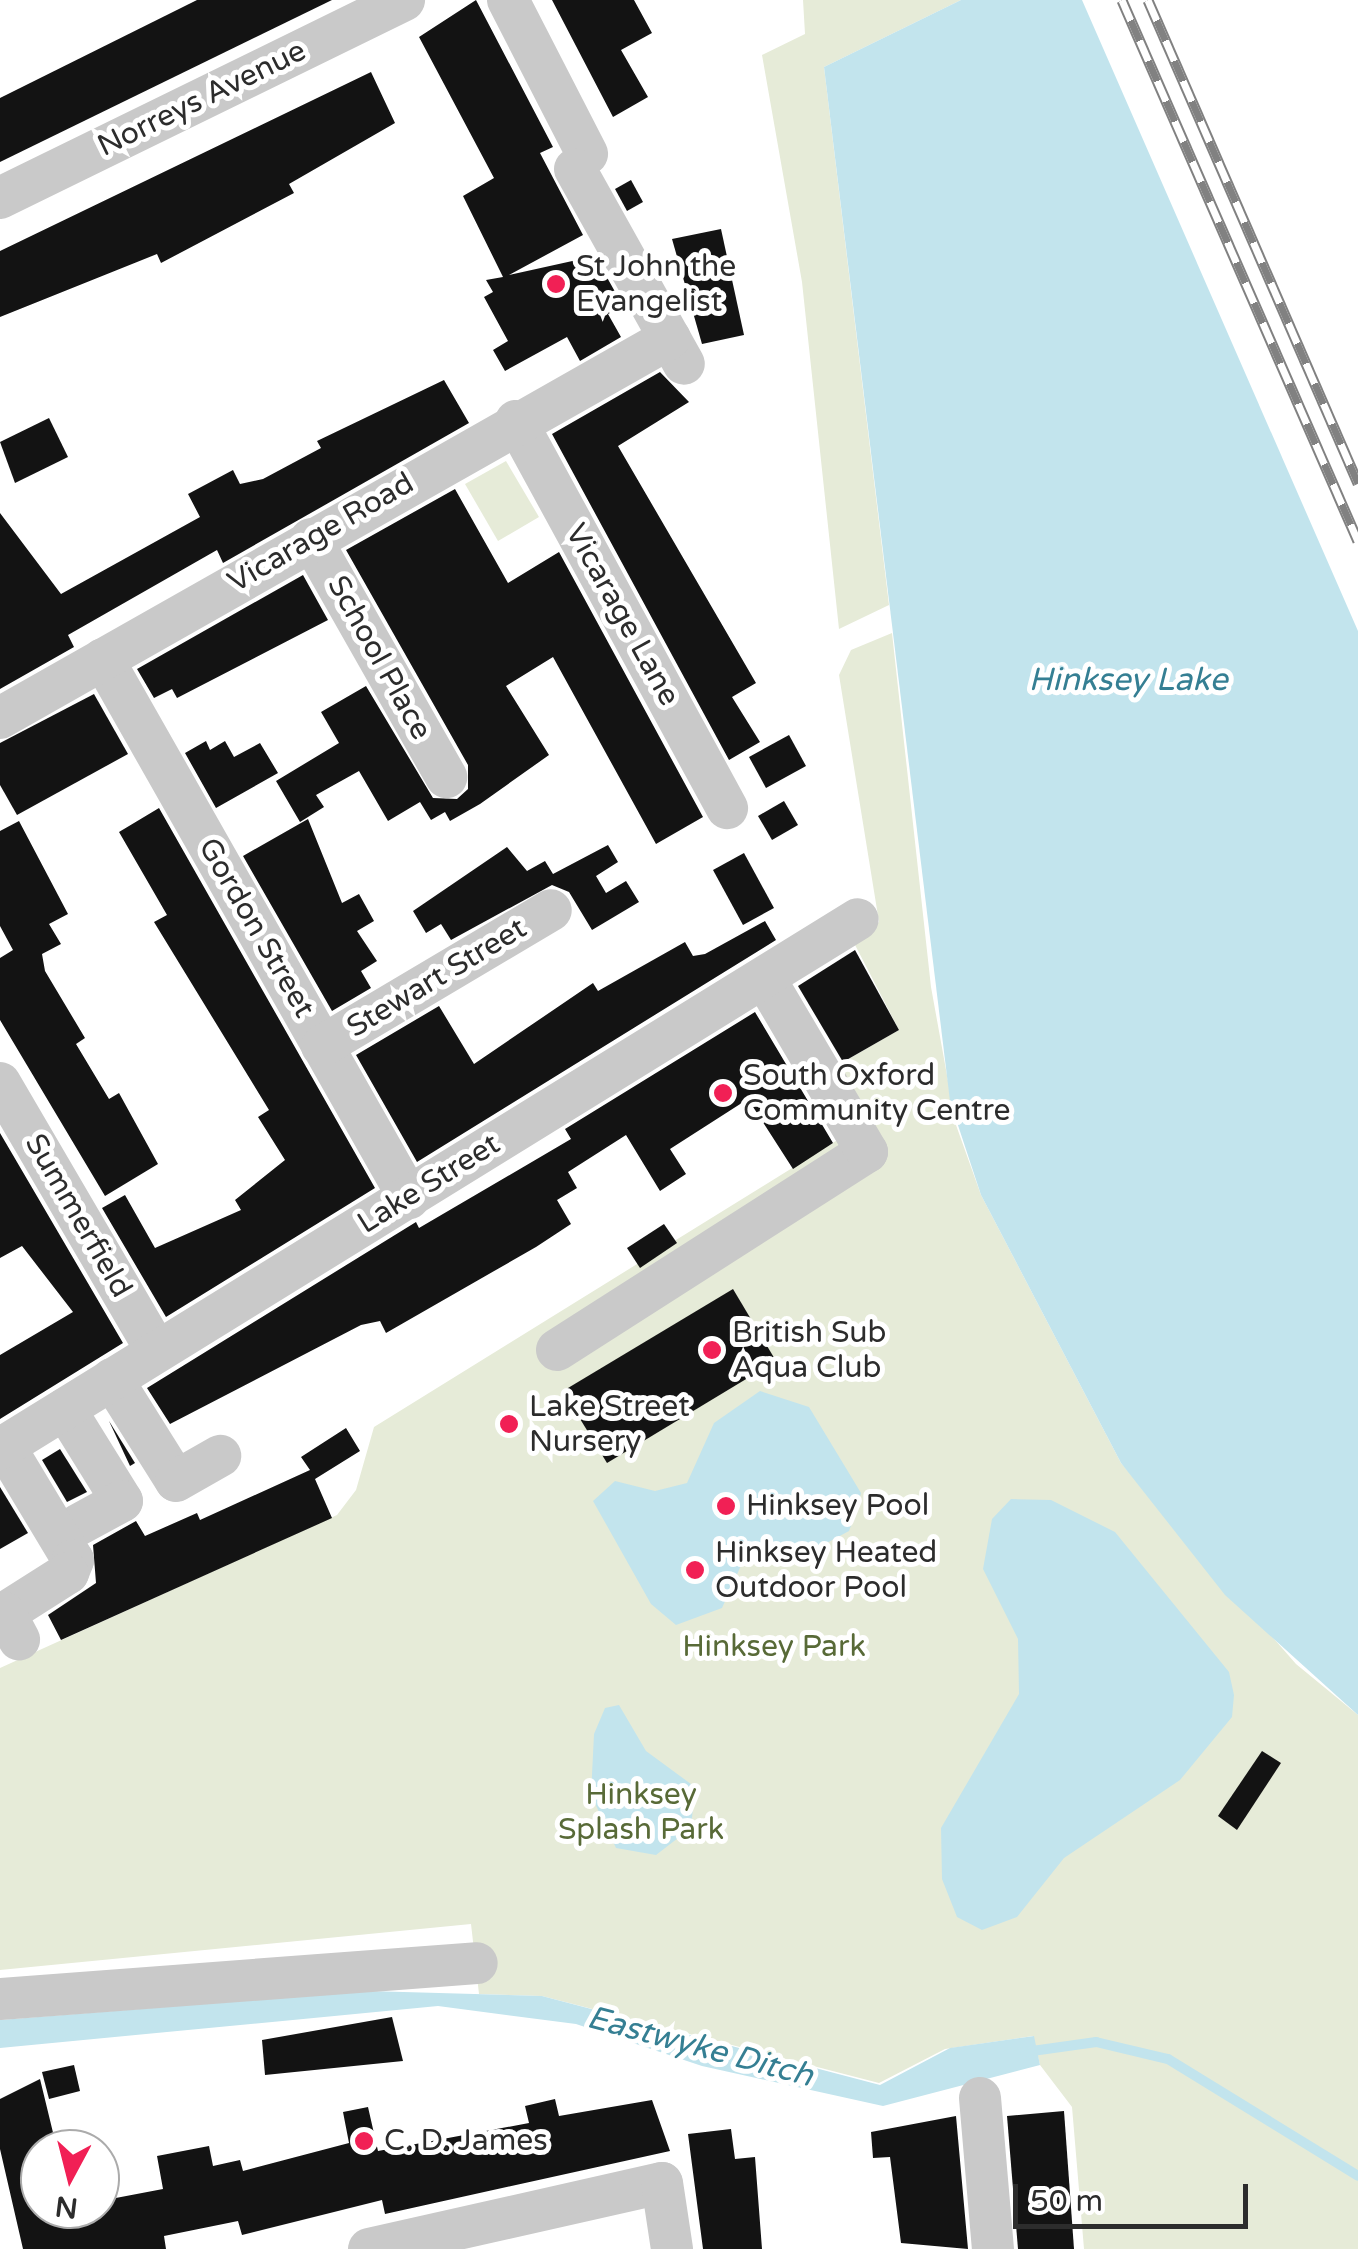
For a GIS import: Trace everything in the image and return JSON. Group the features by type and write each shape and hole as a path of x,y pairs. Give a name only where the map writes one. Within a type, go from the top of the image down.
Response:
{"street":[{"name":"Norreys Avenue","path":"0,198 404,0"},
{"name":"Vicarage Road","path":"0,718 516,421 666,351 508,0"},
{"name":"Vicarage Lane","path":"516,421 728,808"},
{"name":"School Place","path":"311,539 446,776"},
{"name":"Gordon Street","path":"102,658 409,1198"},
{"name":"Stewart Street","path":"322,1046 552,910"},
{"name":"Lake Street","path":"2,1448 858,920"},
{"path":"557,1350 868,1152 766,979"},
{"name":"Summerfield","path":"0,1083 156,1350"},
{"path":"112,1378 180,1487 220,1456"},
{"path":"65,1408 122,1501 78,1525"},
{"path":"2,1448 73,1560 68,1574 5,1613 19,1639"},
{"path":"0,1999 477,1963"},
{"path":"980,2098 994,2249"},
{"path":"369,2249 662,2183 672,2249"}],"green space":[{"path":"803,0 961,0 824,67 889,605 839,629 802,282 762,55 805,34"},
{"path":"506,461 539,517 498,541 465,484"},
{"name":"Hinksey Park","path":"892,633 931,987 956,1125 981,1195 1121,1463 1296,1664 1358,1715 1358,2249 1084,2249 1072,2107 1040,2065 1033,2036 945,2049 879,2083 542,1996 479,1994 471,1924 0,1970 0,1668 337,1515 356,1490 374,1427 868,1121 838,1065 899,1030 853,941 879,922 839,675 851,650"}],"water":[{"name":"Hinksey Lake","path":"961,0 1082,0 1358,631 1358,1715 1225,1595 1121,1463 981,1195 950,1101 824,67"},
{"name":"Hinksey Pool","path":"760,1391 809,1407 861,1493 856,1512 849,1531 799,1558 761,1549 743,1561 722,1608 676,1625 651,1604 593,1501 615,1481 655,1491 687,1483 714,1423"},
{"path":"1011,1499 1051,1500 1115,1532 1229,1672 1234,1695 1232,1717 1180,1780 1064,1858 1017,1917 982,1930 957,1917 942,1879 941,1828 1019,1694 1018,1639 983,1569 992,1519"},
{"path":"619,1705 646,1751 695,1787 691,1828 656,1855 616,1848 591,1795 594,1734 605,1708"},
{"path":"368,1991 542,1996 880,2085 950,2048 1034,2036 1040,2065 883,2106 702,2066 576,2024 438,2006 0,2048 0,2020"}],"building":[{"path":"197,0 332,0 0,162 0,98"},
{"path":"476,0 553,147 540,153 583,235 509,275 595,256 623,306 608,314 621,337 580,361 567,337 505,371 493,350 508,341 484,297 493,292 486,280 503,277 463,196 494,178 419,37"},
{"path":"552,0 634,0 652,33 621,50 648,97 613,117"},
{"path":"371,72 395,123 289,184 294,193 161,263 157,254 0,317 0,251"},
{"path":"631,180 643,202 627,211 615,189"},
{"path":"721,229 744,335 702,344 672,239"},
{"path":"660,372 689,402 618,446 756,683 732,697 760,742 729,760 552,434"},
{"path":"444,380 469,423 223,563 217,550 68,635 74,647 0,689 0,513 61,594 200,517 188,494 233,470 240,484 263,479 321,448 317,441"},
{"path":"49,418 68,457 15,483 0,442"},
{"path":"455,489 508,583 559,552 703,817 656,844 553,657 506,686 549,755 480,804 450,821 445,812 431,820 420,802 388,821 359,771 316,795 324,807 300,822 276,781 339,743 321,712 366,686 433,798 457,799 468,789 468,765 346,550"},
{"path":"303,575 328,620 177,698 172,689 154,698 137,669"},
{"path":"94,694 128,754 17,815 0,785 0,743"},
{"path":"789,735 806,766 766,788 749,757"},
{"path":"206,741 210,750 225,741 234,757 260,743 278,773 216,808 185,753"},
{"path":"784,801 798,825 772,840 758,816"},
{"path":"159,808 375,1188 166,1317 102,1208 125,1195 155,1248 241,1210 235,1200 285,1160 258,1117 269,1110 154,922 167,915 119,832"},
{"path":"308,819 342,903 359,894 374,921 357,931 377,961 361,971 371,988 332,1011 243,856"},
{"path":"19,821 68,914 49,924 61,944 42,954 45,971 85,1038 76,1044 109,1099 119,1093 158,1164 105,1196 0,1020 0,958 13,950 0,926 0,831"},
{"path":"608,845 618,862 596,876 606,893 626,881 639,902 592,930 569,892 552,885 451,940 441,924 426,933 413,911 507,847 527,871 545,861 553,874"},
{"path":"744,853 774,908 743,925 713,870"},
{"path":"765,921 776,940 417,1162 356,1055 439,1006 474,1064 593,983 598,991 685,942 693,956 705,954"},
{"path":"855,950 899,1030 843,1062 798,986"},
{"path":"755,1012 833,1143 793,1169 748,1099 670,1149 686,1174 660,1191 626,1135 568,1172 577,1188 557,1200 571,1224 536,1247 386,1333 380,1321 361,1325 170,1424 147,1388 416,1222 419,1228 571,1139 565,1129"},
{"path":"0,1133 123,1343 0,1419 0,1355 73,1312 22,1246 0,1258"},
{"path":"664,1224 677,1243 640,1268 627,1248"},
{"path":"733,1289 776,1361 607,1463 563,1391"},
{"path":"109,1421 135,1463 130,1466"},
{"path":"346,1428 360,1451 315,1479 332,1518 61,1640 48,1615 96,1583 93,1545 136,1521 145,1536 197,1513 200,1520 310,1470 301,1457"},
{"path":"60,1449 87,1492 67,1502 42,1460"},
{"path":"0,1487 28,1533 0,1549"},
{"path":"1262,1751 1281,1763 1237,1830 1218,1816"},
{"path":"392,2017 403,2061 265,2075 262,2040"},
{"path":"74,2065 80,2091 49,2099 42,2072"},
{"path":"40,2079 52,2129 20,2129 20,2229 120,2229 120,2197 163,2189 157,2156 209,2146 213,2166 240,2160 243,2171 349,2143 343,2112 368,2107 378,2151 529,2123 525,2106 555,2099 559,2116 652,2100 670,2151 385,2214 382,2200 242,2235 238,2221 164,2236 166,2249 23,2249 0,2149 0,2099"},
{"path":"1064,2111 1074,2249 1018,2249 1007,2116"},
{"path":"956,2116 968,2249 901,2243 890,2157 873,2158 871,2132"},
{"path":"731,2129 735,2159 755,2157 762,2249 703,2249 688,2134"}],"waterway":[{"name":"Eastwyke Ditch","path":"1025,2052 1096,2042 1168,2059 1358,2176"}],"railway":[{"path":"1122,0 1358,541"},
{"path":"1148,0 1358,483"}],"place":[{"name":"St John the Evangelist","path":"556,284"},
{"name":"South Oxford Community Centre","path":"723,1093"},
{"name":"British Sub Aqua Club","path":"712,1350"},
{"name":"Lake Street Nursery","path":"509,1424"},
{"name":"Hinksey Pool","path":"726,1506"},
{"name":"Hinksey Heated Outdoor Pool","path":"695,1570"},
{"name":"C. D. James","path":"364,2141"}],"park label":[{"name":"Hinksey Splash Park","path":"641,1812"}]}
